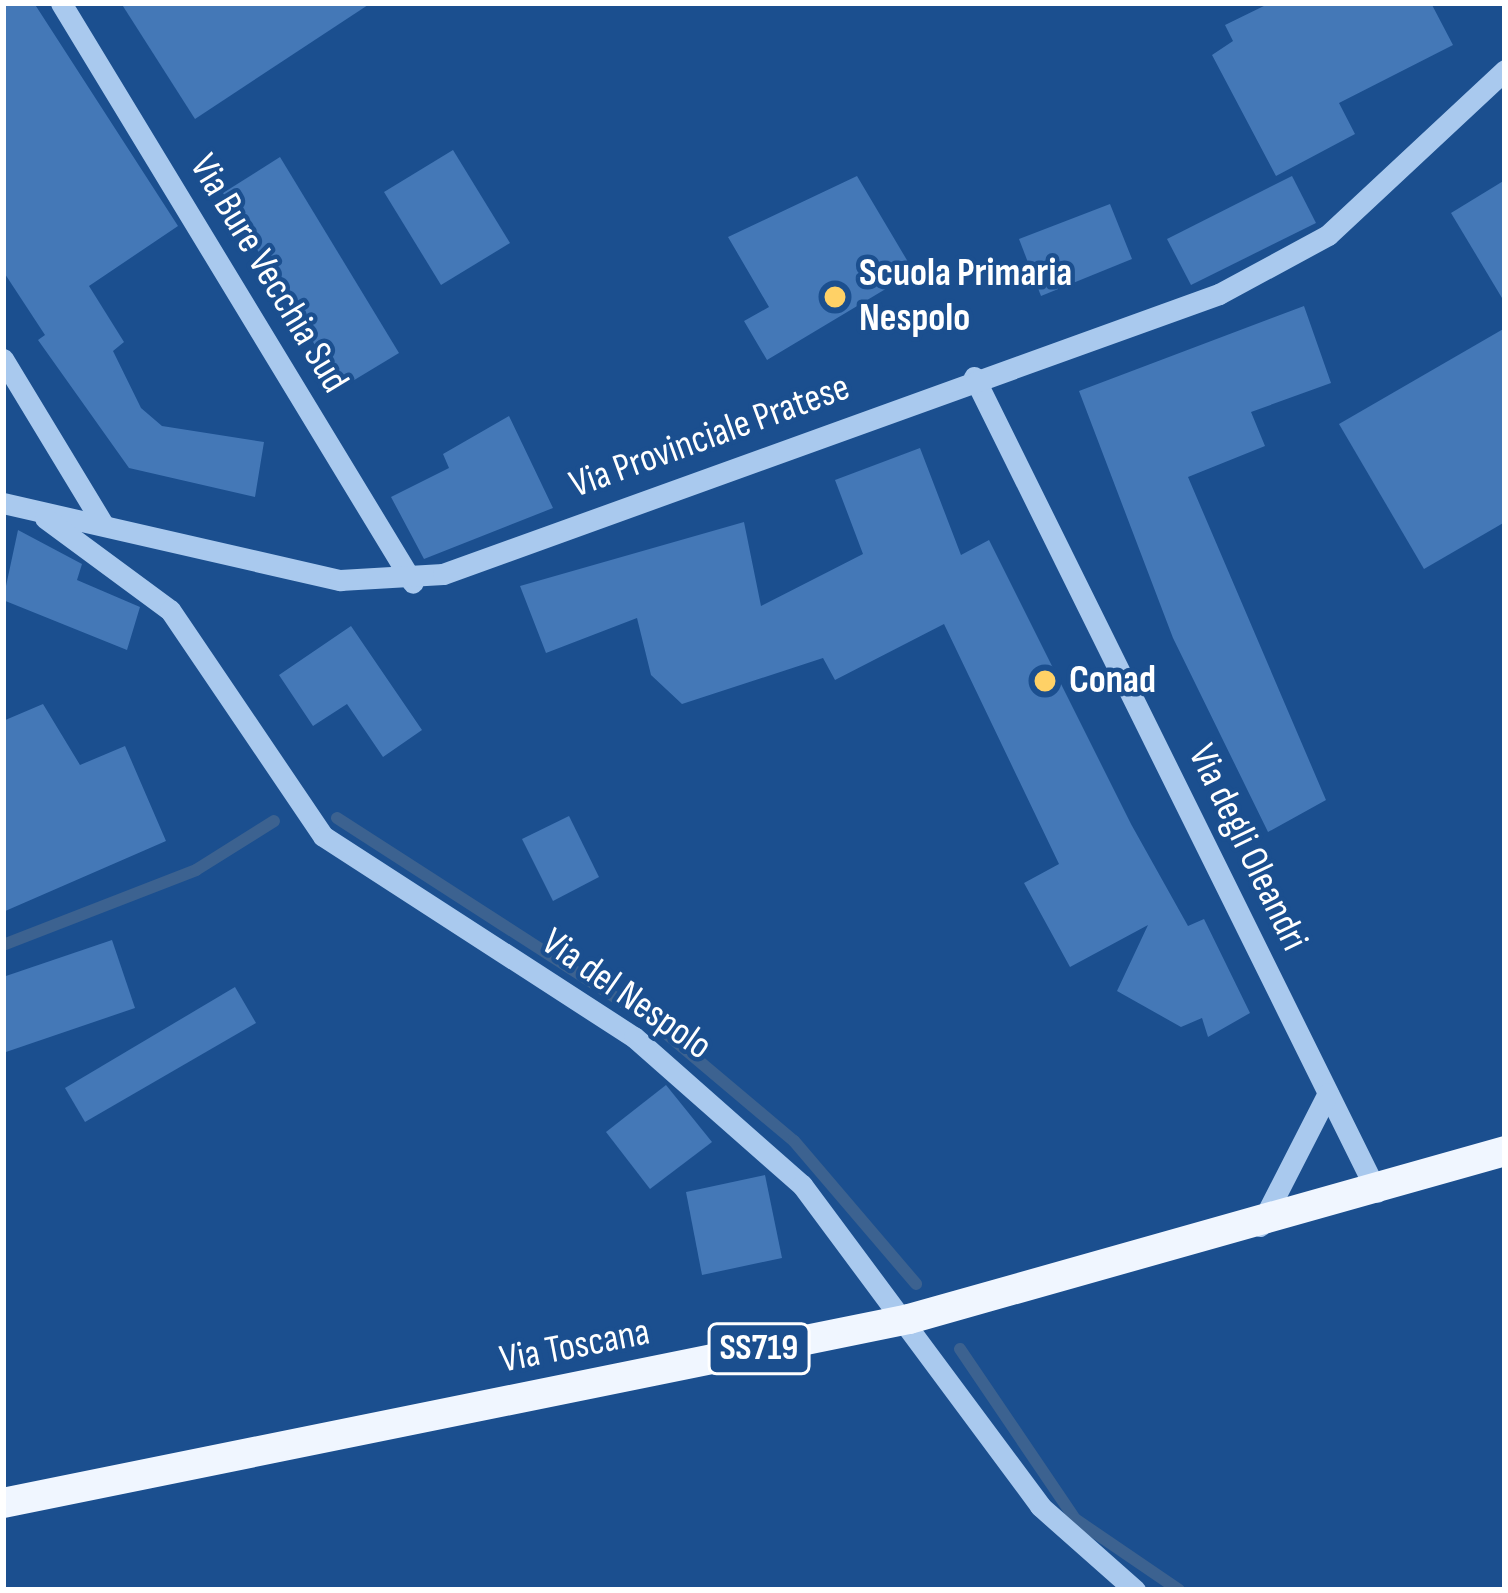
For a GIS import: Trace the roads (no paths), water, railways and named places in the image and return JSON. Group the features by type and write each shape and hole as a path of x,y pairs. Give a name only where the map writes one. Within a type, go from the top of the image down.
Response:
{"main road":[{"name":"Via Toscana","path":"3,1502 909,1319 1258,1228 1505,1151"}],"street":[{"name":"Via Bure Vecchia Sud","path":"61,3 412,583"},
{"name":"Via Provinciale Pratese","path":"3,502 340,580 412,583 1286,260 1393,181 1505,70"},
{"path":"3,359 103,524"},
{"name":"Via degli Oleandri","path":"974,377 1377,1192"},
{"name":"Via del Nespolo","path":"34,511 170,610 323,836 693,1083 829,1214 1040,1506 1135,1590"},
{"path":"1258,1228 1328,1093"}],"waterway":[{"path":"337,818 649,1019 794,1141 916,1284"},
{"path":"3,945 196,870 274,821"},
{"path":"960,1349 1075,1519 1179,1590"}],"place":[{"name":"Scuola Primaria Nespolo","path":"835,297"},
{"name":"Conad","path":"1045,681"}]}
